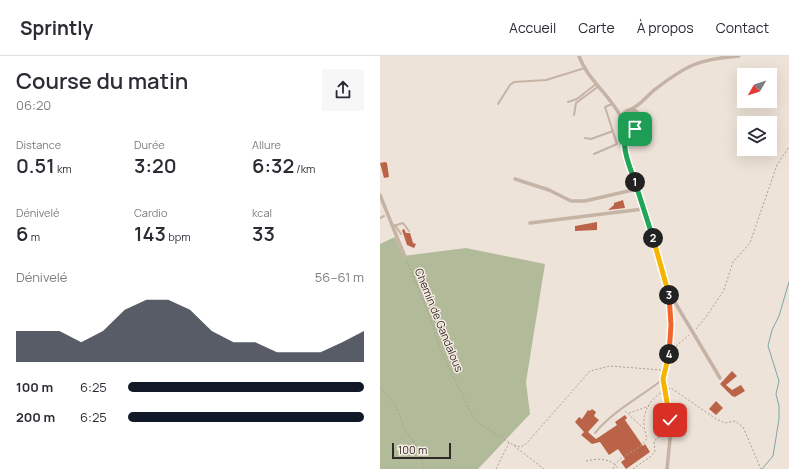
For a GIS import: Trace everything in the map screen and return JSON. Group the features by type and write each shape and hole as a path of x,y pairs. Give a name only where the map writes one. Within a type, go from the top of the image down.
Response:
{"street":[{"path":"579,56 598,85 616,107 621,117 621,123 624,128 626,150 669,293 671,325 669,354 663,379 671,429 666,469"},
{"path":"621,117 640,104 666,81 690,65 712,58 739,56"},
{"path":"625,138 640,124 640,104"},
{"path":"616,107 628,111 635,111 639,114"},
{"path":"624,128 632,130"},
{"path":"515,179 549,190 571,200 585,202 637,189"},
{"path":"380,195 394,225 405,257"},
{"path":"530,223 590,217 643,209"},
{"path":"669,293 720,378"}],"lane":[{"path":"498,104 510,85 514,82 546,80 586,68"},
{"path":"568,102 598,85"},
{"path":"574,115 576,103 598,85"},
{"path":"594,154 617,144 605,107 613,103"},
{"path":"585,138 591,139 613,131"},
{"path":"380,218 384,216"},
{"path":"401,234 394,225 404,223 409,231"},
{"path":"595,433 604,421 663,379"}],"path":[{"path":"669,354 693,332 706,317 724,290 733,262 750,243 777,165 789,148"},
{"name":"Chemin de Gandalous","path":"405,257 430,317 440,349 471,413 480,424 513,445 544,469"},
{"path":"513,445 520,447 525,445 590,371 610,366 638,367 664,371"},
{"path":"380,387 396,406 406,432 419,450 424,469"},
{"path":"643,428 643,416 649,406 658,394 671,388 716,419 725,423 735,421 743,427 761,469"},
{"path":"629,413 649,406"},
{"path":"614,469 615,464 644,442 647,438 643,428 629,413 620,409"},
{"path":"633,469 650,457 654,452 654,441 671,429"},
{"path":"496,469 510,443"},
{"path":"586,461 600,459 615,464 618,469"}],"green space":[{"path":"395,237 403,256 466,248 545,264 526,382 530,414 478,469 380,469 380,244"}],"building":[{"path":"380,163 387,163 389,177 384,178"},
{"path":"623,200 625,208 608,210 614,205 614,203"},
{"path":"597,222 597,230 575,231 575,226"},
{"path":"404,229 406,233 410,233 413,243 416,244 414,248 407,245 402,230"},
{"path":"732,371 737,376 726,385 732,390 741,385 745,391 735,397 732,396 720,384"},
{"path":"716,401 723,408 716,415 709,409"},
{"path":"592,409 596,412 594,416 599,420 588,432 596,439 617,425 615,422 625,415 627,418 625,420 643,446 645,444 650,452 626,469 621,462 625,459 618,449 609,455 600,442 592,444 581,435 584,432 575,422 579,417 582,419 588,410 590,411"}],"waterway":[{"path":"762,469 773,456 779,419 779,406 776,394 779,381 768,346 789,282"}],"route":[{"path":"635,129 628,134 624,142 637,189 661,262 670,299 671,325 669,354 663,375 664,390 670,420"}]}
